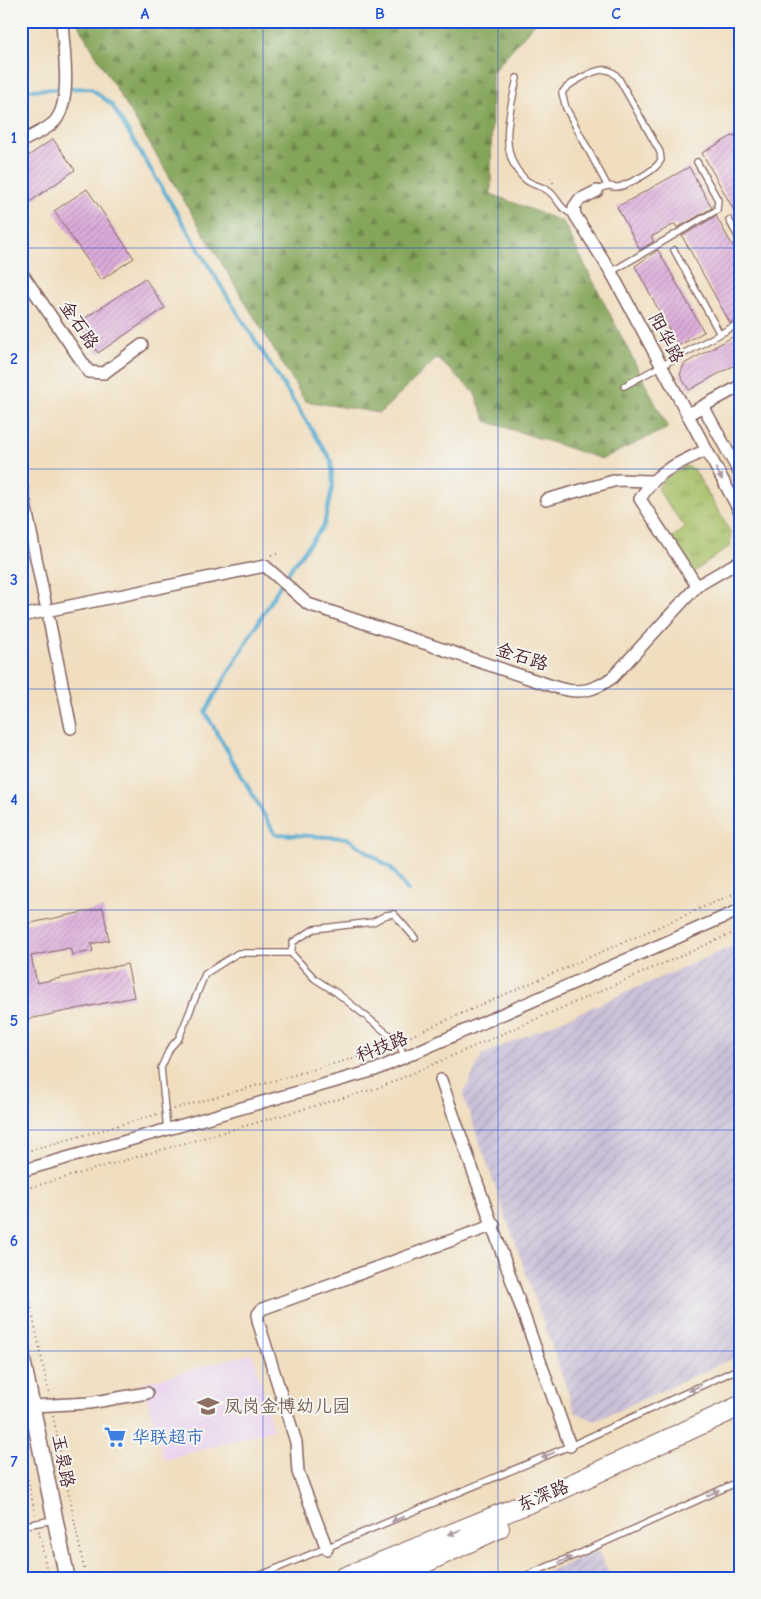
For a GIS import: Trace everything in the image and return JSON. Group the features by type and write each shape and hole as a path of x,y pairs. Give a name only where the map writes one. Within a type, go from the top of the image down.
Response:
{"highway":[{"name":"东深路","path":"343,1578 553,1493 740,1406"},
{"name":"东深路","path":"392,1578 740,1417"}],"street":[{"path":"21,142 52,124 62,110 65,97 65,83 62,21"},
{"path":"575,215 574,207 579,200 602,188"},
{"name":"阳华路","path":"575,215 611,272 740,512"},
{"name":"金石路","path":"21,272 89,372 104,373 142,345"},
{"path":"688,415 740,386"},
{"path":"703,406 740,474"},
{"path":"697,586 640,499 651,481 665,470 706,450"},
{"path":"546,500 617,480 651,481"},
{"path":"21,484 45,602"},
{"name":"金石路","path":"21,616 265,566 308,604 572,692 593,689 613,677 697,586 740,561"},
{"path":"49,620 71,728"},
{"name":"科技路","path":"21,1171 345,1080 405,1058 740,910"},
{"path":"441,1080 494,1225 570,1446"},
{"path":"327,1549 298,1472 296,1442 258,1321 258,1314 262,1309 494,1225"},
{"name":"玉泉路","path":"22,1362 67,1578"},
{"path":"32,1406 89,1403 147,1392"}],"lane":[{"path":"598,70 607,70 614,73 619,79 660,152 661,160 652,170 621,186 602,188 566,108 562,93 570,84 598,70"},
{"path":"517,78 507,124 508,151 513,164 528,182 549,191 565,212 575,215"},
{"path":"611,272 717,210 718,200 697,162"},
{"path":"729,220 740,240"},
{"path":"674,250 720,334"},
{"path":"624,386 740,323"},
{"path":"405,1058 398,1042 338,993 315,979 292,953 293,942 314,930 373,922 386,915 394,914 415,938"},
{"path":"167,1130 161,1068 170,1048 179,1038 205,974 238,953 292,953"},
{"path":"254,1578 570,1446 740,1368"},
{"path":"520,1578 583,1552 740,1481"},
{"path":"21,1526 55,1519"}],"path":[{"path":"21,1259 86,1578"},
{"path":"21,1445 37,1521"},
{"path":"39,1530 48,1578"}],"shaded area":[{"path":"740,943 740,1355 595,1421 575,1412 463,1095 482,1055"},
{"name":"凤岗金博幼儿园","path":"253,1353 273,1430 164,1460 143,1383"},
{"path":"598,1551 611,1578 533,1578"}],"green space":[{"path":"79,21 537,21 492,72 491,194 563,222 668,428 602,459 486,421 474,392 437,358 380,413 305,401 79,27"},
{"path":"685,466 694,469 731,533 730,546 694,572 671,538 685,528 658,490 662,480"}],"building":[{"path":"734,135 740,146 740,221 702,153"},
{"path":"53,139 75,170 21,208 21,161"},
{"path":"689,167 712,208 677,228 675,224 651,237 654,241 640,250 617,207"},
{"path":"87,189 134,258 101,280 54,211"},
{"path":"716,216 740,259 740,318 730,323 682,236"},
{"path":"658,250 704,332 678,346 635,266"},
{"path":"145,278 165,308 98,353 78,323"},
{"path":"740,328 740,362 689,390 680,375 684,364 736,335 734,332"},
{"path":"103,908 109,940 91,944 93,951 72,955 70,948 31,956 37,983 127,964 134,997 24,1020 21,1006 21,980 25,979 21,961 21,925"}],"waterway":[{"path":"21,90 90,88 112,105 227,296 331,460 333,484 324,525 288,572 205,712 275,834 347,838 392,869 408,891"}],"place":[{"name":"凤岗金博幼儿园","path":"208,1406"},
{"name":"华联超市","path":"115,1437"}]}
